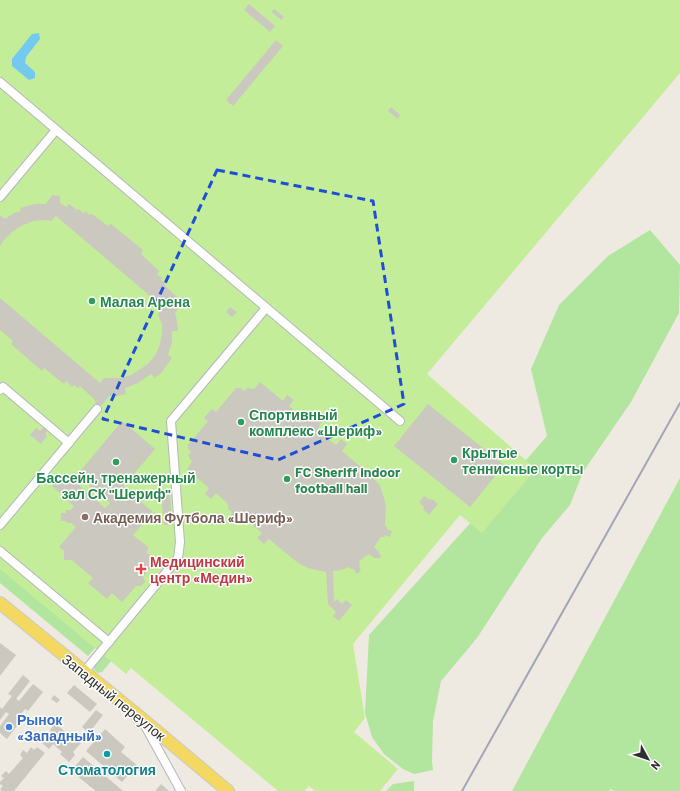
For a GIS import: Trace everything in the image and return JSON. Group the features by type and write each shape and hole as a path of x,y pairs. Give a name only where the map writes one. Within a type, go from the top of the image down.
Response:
{"main road":[{"name":"Западный переулок","path":"0,603 228,791"}],"street":[{"path":"0,82 400,421"},
{"path":"0,197 56,130"},
{"path":"84,672 178,558 180,542 171,421 266,308"},
{"path":"1,387 69,443"},
{"path":"0,525 97,409"},
{"path":"0,551 109,642"},
{"path":"141,718 181,791"}],"highlighted area":[{"path":"217,170 373,201 404,404 278,460 103,419"}],"green space":[{"name":"Спортивный комплекс «Шериф»","path":"0,0 680,0 680,73 427,374 536,469 482,533 460,515 353,644 365,718 354,732 398,769 380,791 315,791 309,786 304,791 278,791 131,668 126,674 0,569"},
{"path":"650,230 680,265 679,313 631,402 583,472 570,505 542,538 477,638 441,681 433,721 433,770 414,774 403,769 384,754 372,737 365,713 369,635 547,436 531,369 559,305 608,256"},
{"path":"680,478 680,791 614,791 611,789 609,791 512,791"},
{"path":"0,565 102,640 88,656 0,583"},
{"path":"162,601 102,672 98,673 94,670 94,665 118,637"},
{"path":"414,781 414,791 386,791 393,784"}],"water":[{"path":"39,33 40,39 26,57 25,63 35,72 35,78 29,80 12,66 12,59 32,34"}],"building":[{"path":"249,4 275,26 270,32 244,10"},
{"path":"274,9 284,17 281,20 272,12"},
{"path":"276,40 283,46 233,106 226,100"},
{"path":"391,107 400,115 398,119 388,111"},
{"path":"52,195 60,196 60,203 66,207 69,204 77,210 79,209 84,214 85,211 90,215 92,214 108,226 111,224 143,250 141,254 159,271 157,274 162,278 161,280 166,283 164,285 178,298 183,297 185,304 175,312 178,331 172,331 172,343 168,355 172,358 162,372 155,378 151,374 138,383 125,388 126,394 109,396 102,405 96,404 94,399 80,386 78,388 74,385 72,387 66,381 64,384 44,368 42,371 11,344 13,341 0,330 0,298 100,383 104,378 121,378 131,375 148,364 156,354 160,344 162,325 158,314 163,307 56,216 51,221 33,221 21,226 12,232 0,246 0,215 5,219 14,213 21,211 20,208 35,204 46,204"},
{"path":"230,307 237,312 232,317 226,312"},
{"name":"FC Sheriff indoor football hall","path":"260,382 283,401 287,395 294,400 289,406 302,417 306,416 309,419 314,418 316,415 323,421 319,428 323,430 323,435 336,445 341,439 347,444 342,451 380,485 386,505 385,526 387,529 392,531 390,537 385,535 384,537 381,537 374,547 379,552 381,558 374,558 369,554 359,561 361,571 356,574 354,569 349,567 333,571 334,602 337,599 342,604 346,600 352,605 339,621 333,616 336,612 328,604 326,572 308,568 300,564 269,539 264,544 257,538 262,533 249,522 239,520 237,522 230,516 232,514 228,509 228,504 216,493 211,499 205,494 209,488 187,469 192,462 188,455 191,452 188,449 188,445 208,421 204,418 212,409 216,412 236,388 241,388 244,391 247,388 254,389"},
{"name":"Крытые теннисные корты","path":"428,404 504,465 470,507 394,446"},
{"path":"122,421 155,449 123,487 153,512 133,535 149,548 146,552 157,561 143,577 145,582 141,586 136,586 122,602 112,593 107,599 88,583 93,578 72,560 64,560 64,551 59,547 76,527 71,523 67,523 66,521 61,521 61,513 66,513 66,510 71,510 74,506 52,486 56,477 66,474 105,508 110,503 77,475"},
{"path":"43,427 48,430 45,434 47,436 41,444 30,435 36,428 40,431"},
{"path":"161,494 170,494 172,525 164,525"},
{"path":"424,496 430,500 432,499 438,504 429,515 419,502"},
{"path":"0,643 16,655 0,676"},
{"name":"Рынок «Западный»","path":"23,675 30,681 16,699 19,701 33,684 43,692 28,711 25,709 17,719 20,722 7,739 0,733 0,726 9,714 6,712 0,720 0,707 2,709 12,696 8,694"},
{"path":"74,685 97,704 90,712 67,693"},
{"path":"54,695 60,700 57,703 51,699"},
{"path":"96,710 103,715 89,733 82,727"},
{"path":"55,723 72,738 74,736 81,743 73,752 75,755 69,762 60,754 62,752 53,744 49,749 42,743 50,734 52,736 54,734 50,730"},
{"name":"Стоматология","path":"105,729 125,747 121,752 137,765 122,782 86,751"},
{"path":"31,747 34,750 37,747 45,753 14,791 2,791 0,789 3,786 0,782 4,778 1,776 6,771 9,774 23,758 20,755 23,750 27,753"},
{"path":"83,757 123,791 96,791 71,771"},
{"path":"161,784 169,791 155,791"}],"railway":[{"path":"462,791 680,403"}],"place":[{"name":"Малая Арена","path":"92,301"},
{"name":"Спортивный комплекс «Шериф»","path":"241,422"},
{"name":"Крытые теннисные корты","path":"454,460"},
{"name":"Бассейн, тренажерный зал СК \"Шериф\"","path":"116,462"},
{"name":"FC Sheriff indoor football hall","path":"287,479"},
{"name":"Академия Футбола «Шериф»","path":"85,517"},
{"name":"Медицинский центр «Медин»","path":"141,569"},
{"name":"Рынок «Западный»","path":"9,727"},
{"name":"Стоматология","path":"107,754"}]}
